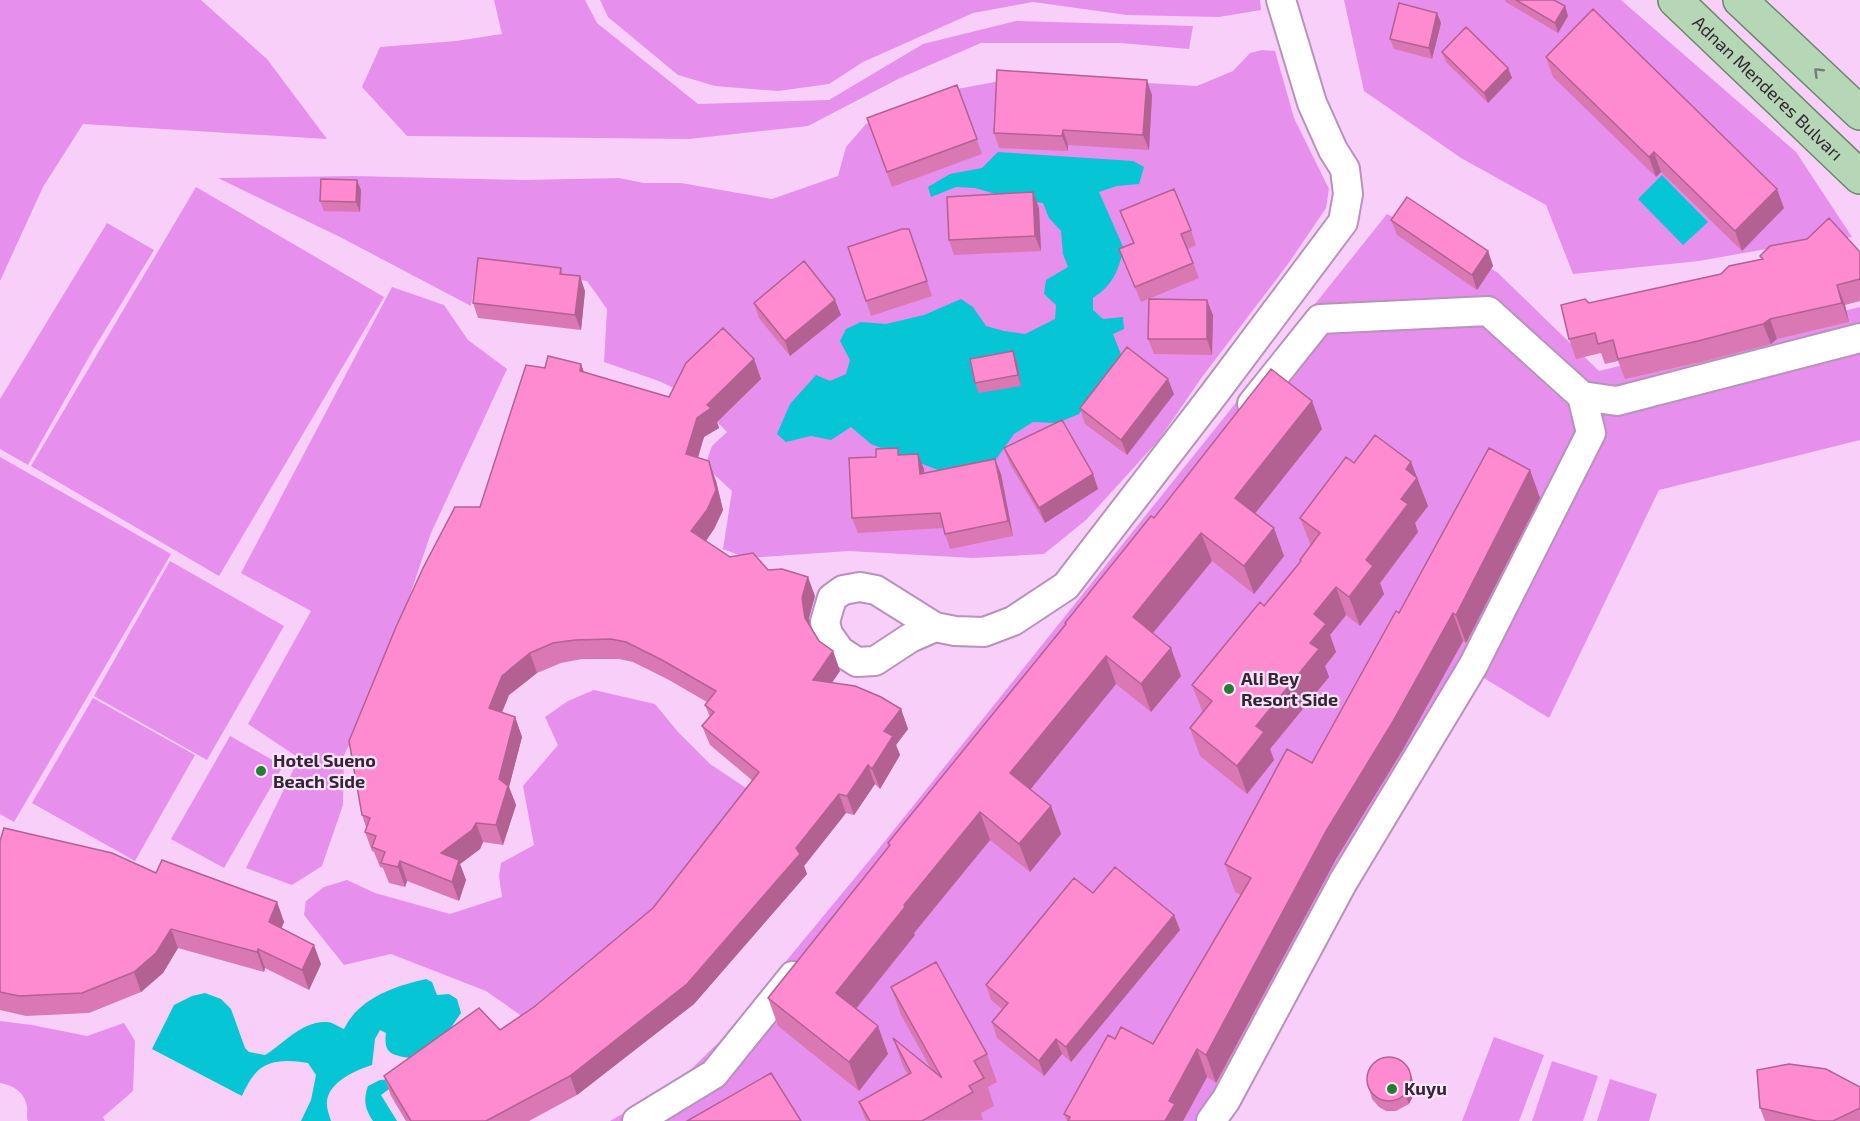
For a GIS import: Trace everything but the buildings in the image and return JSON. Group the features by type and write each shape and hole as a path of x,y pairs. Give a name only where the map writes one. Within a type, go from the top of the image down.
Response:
{"main road":[{"name":"Adnan Menderes Bulvarı","path":"1675,0 1860,177"},
{"path":"1740,0 1860,113"}],"lane":[{"path":"935,627 955,631 984,632 1013,621 1066,586 1343,222 1348,194 1345,169 1333,150 1312,103 1281,0"},
{"path":"1238,422 1320,320 1488,311 1582,396 1617,401 1860,338"},
{"path":"1211,1121 1226,1100 1343,882 1473,666 1591,433 1582,396"},
{"path":"637,1121 714,1074 806,959"}],"shaded area":[{"path":"0,0 201,0 267,59 327,139 83,124 43,187 0,281"},
{"path":"494,0 585,0 597,23 698,104 829,100 923,44 1016,21 1193,26 1189,49 1121,43 981,43 900,78 808,126 689,139 407,136 362,87 380,47 456,41 502,34"},
{"path":"600,0 1260,0 1261,10 1219,17 1127,15 1033,2 973,13 863,62 829,84 778,91 715,86 678,75 608,17"},
{"path":"1344,0 1621,0 1796,152 1852,237 1794,244 1699,261 1573,274 1546,205 1461,158 1364,91"},
{"path":"1262,50 1275,51 1294,118 1329,189 1326,208 1288,264 1202,377 1158,441 1086,520 1044,554 973,558 849,551 747,558 723,549 732,491 705,466 712,446 727,432 694,398 659,381 604,362 607,309 587,281 477,267 471,306 340,237 218,178 353,176 525,180 619,178 644,183 681,183 772,199 838,176 846,147 866,124 952,90 1000,81 1082,79 1197,86 1233,71 1250,53"},
{"path":"998,152 1133,161 1144,167 1139,184 1117,186 1099,192 1124,249 1114,277 1106,288 1093,298 1093,310 1103,319 1123,317 1124,329 1113,334 1122,357 1079,414 1057,423 1033,422 1014,434 990,468 969,464 938,470 871,444 851,427 831,440 811,436 786,442 777,434 790,404 816,375 830,381 846,374 850,360 840,341 846,329 861,322 886,324 924,315 961,299 973,307 986,326 1004,331 1025,334 1055,319 1056,305 1044,294 1046,280 1068,267 1063,254 1061,231 1049,218 1043,203 1013,199 975,188 956,187 931,197 928,187 950,174 982,168"},
{"path":"1662,175 1708,222 1683,245 1638,199"},
{"path":"196,187 384,297 219,576 31,466"},
{"name":"Ali Bey Resort Side","path":"1387,214 1497,272 1599,371 1860,307 1860,440 1659,490 1549,718 1466,667 1200,1121 610,1121 677,1083 720,1041 873,856"},
{"path":"107,223 154,250 93,350 28,465 0,449 0,399"},
{"path":"392,287 444,305 468,340 507,369 431,533 380,683 344,755 343,805 322,866 292,885 246,868 299,758 248,724 311,611 241,573"},
{"path":"0,457 171,554 14,822 0,814"},
{"path":"170,561 284,626 207,760 94,696"},
{"path":"594,690 655,704 678,732 710,764 755,794 641,929 523,1017 486,991 391,954 344,965 304,915 306,901 324,887 347,880 375,893 450,914 502,897 499,876 501,863 534,845 523,786 558,745 545,717 568,701"},
{"path":"93,698 195,755 135,861 32,803"},
{"path":"230,736 283,766 224,868 171,839"},
{"path":"426,979 432,982 437,995 449,994 457,999 461,1013 450,1029 410,1058 390,1052 386,1045 386,1033 380,1030 375,1039 372,1065 344,1078 329,1094 327,1106 331,1121 301,1121 311,1100 316,1075 308,1063 286,1061 272,1063 259,1069 242,1096 152,1049 174,1005 192,996 205,993 221,999 231,1009 245,1048 249,1052 265,1055 302,1029 318,1022 329,1022 344,1029 351,1018 368,1001 402,985"},
{"path":"0,1021 87,1036 124,1023 135,1041 133,1091 103,1117 105,1121 28,1121 24,1097 9,1085 0,1083"},
{"path":"1494,1037 1544,1055 1519,1121 1462,1121"},
{"path":"1552,1061 1598,1076 1583,1121 1532,1121"},
{"path":"404,1078 381,1095 397,1121 373,1121 366,1104 368,1086 380,1080"},
{"path":"1610,1079 1657,1094 1649,1121 1597,1121"}],"place":[{"name":"Ali Bey Resort Side","path":"1229,689"},
{"name":"Hotel Sueno Beach Side","path":"261,771"},
{"name":"Kuyu","path":"1392,1089"}]}
